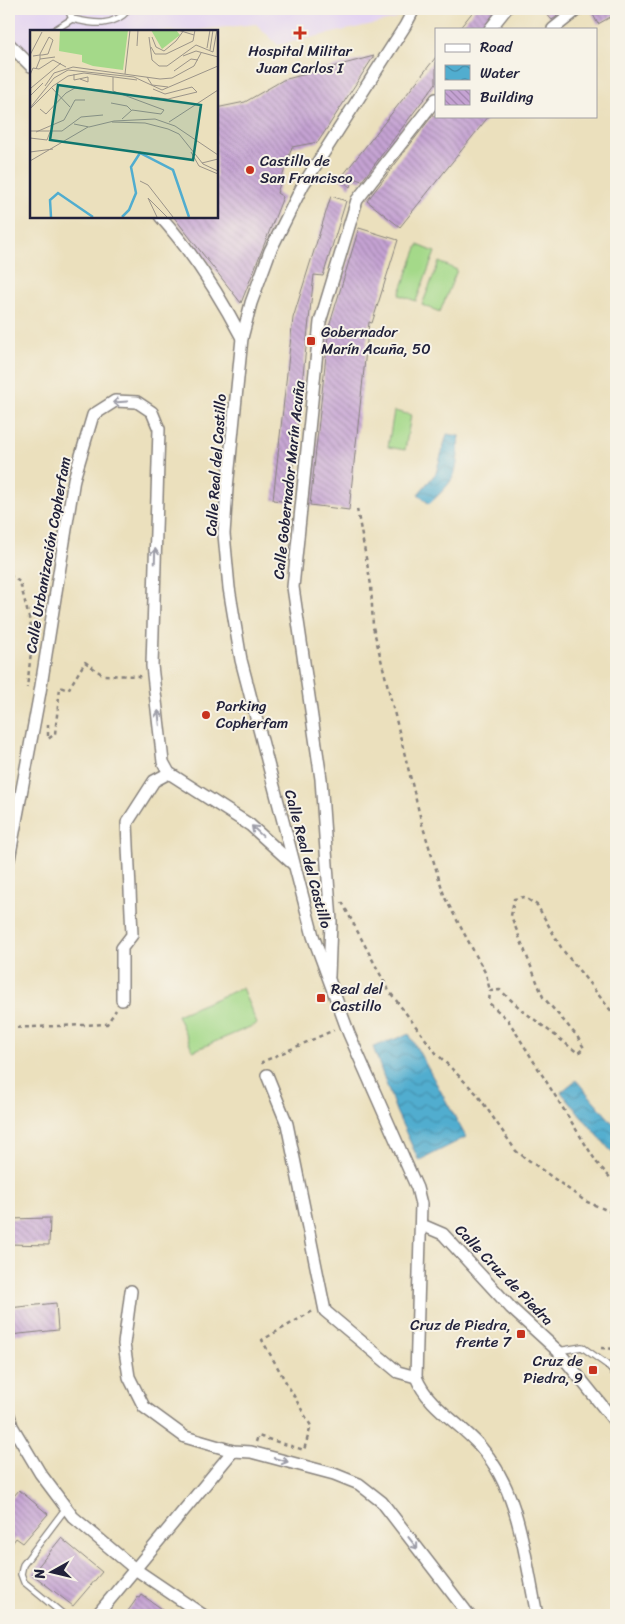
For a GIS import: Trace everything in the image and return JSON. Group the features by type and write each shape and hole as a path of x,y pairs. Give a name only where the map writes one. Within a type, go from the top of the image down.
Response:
{"street":[{"name":"Calle Real del Castillo","path":"329,985 293,864 241,660 229,588 224,534 226,497 242,338 251,303 270,251 303,185 414,9"},
{"path":"491,28 506,9"},
{"path":"554,28 578,9"},
{"path":"9,44 30,65"},
{"name":"Calle Gobernador Marín Acuña","path":"329,985 331,922 322,780 293,587 320,322 357,200 435,100"},
{"path":"162,218 185,244 228,311 242,338"},
{"name":"Calle Urbanización Copherfam","path":"9,859 40,692 74,479 93,415 114,401 137,402 152,412 159,429 152,666 163,762 169,773"},
{"path":"122,1000 122,948 132,935 127,823 154,781 169,773 250,825 293,864"},
{"path":"329,985 417,1188 421,1204 422,1225 416,1377 422,1393 480,1447 496,1469 512,1504 537,1615"},
{"path":"267,1075 286,1124 325,1311 398,1372 416,1377"},
{"name":"Calle Cruz de Piedra","path":"422,1225 443,1234 511,1308 558,1351 616,1423"},
{"path":"130,1290 124,1344 129,1377 144,1406 185,1436 233,1451 251,1452 334,1474 359,1484 382,1502 470,1615"},
{"path":"9,1415 12,1426 40,1473 73,1517 135,1569 203,1615"},
{"path":"97,1615 233,1451"}],"lane":[{"path":"68,9 72,19"},
{"path":"55,30 72,19 92,24 111,24 123,16 129,9"},
{"path":"558,1351 582,1347 606,1364 616,1375"},
{"path":"64,1615 24,1582 21,1574 23,1565 66,1508"}],"path":[{"path":"357,509 371,585 373,627 422,824 445,898 486,974 490,991 489,1003 508,1020 597,1163 616,1184"},
{"path":"9,575 20,582 33,634 26,692 40,692"},
{"path":"48,721 48,739 55,734 60,687 68,690 85,662 103,675 139,676 142,684"},
{"path":"329,892 343,903 389,991 436,1053 477,1094 516,1151 585,1201 616,1214"},
{"path":"490,991 500,990 522,1010 578,1053 584,1048 577,1036 542,997 511,916 514,899 524,897 537,905 562,949 616,1017"},
{"path":"9,1028 107,1024 122,1000"},
{"path":"267,1075 262,1062 345,1025"},
{"path":"251,1452 258,1436 304,1450 311,1426 262,1340 312,1311 325,1311"}],"shaded area":[{"name":"Hospital Militar Juan Carlos I","path":"9,9 400,9 396,19 278,45 256,24 198,30 30,30 30,55 9,34"}],"green space":[{"path":"418,245 435,252 416,301 399,295"},
{"path":"439,262 457,270 440,312 422,305"},
{"path":"394,411 411,415 405,450 388,447"},
{"path":"242,988 257,1024 193,1051 177,1015"}],"water":[{"path":"447,434 459,436 456,468 451,481 429,504 418,494 436,473"},
{"path":"409,1034 466,1137 419,1161 396,1111 373,1047"},
{"path":"576,1080 616,1127 616,1157 561,1092"}],"building":[{"path":"475,9 497,9 484,28 460,28"},
{"path":"542,9 566,9 552,20"},
{"path":"590,9 616,9 616,14 598,24"},
{"name":"Castillo de San Francisco","path":"374,56 318,142 292,147 277,193 283,197 241,303 175,218 218,218 218,108 245,102 283,80"},
{"path":"435,58 435,84 362,181 353,178 350,187 340,179"},
{"path":"432,116 435,116 435,118 487,118 400,227 367,201"},
{"path":"331,196 346,201 323,276 314,275 289,502 273,500 293,318"},
{"path":"359,228 398,240 372,323 369,322 349,510 310,505 329,327"},
{"path":"50,1218 49,1245 9,1244 9,1219"},
{"path":"56,1303 58,1330 10,1335 9,1308"},
{"path":"19,1490 48,1514 23,1543 16,1538 9,1548 9,1502"},
{"path":"61,1538 102,1572 73,1606 32,1574"},
{"path":"142,1595 171,1615 125,1615 138,1597 140,1598"}],"place":[{"name":"Hospital Militar Juan Carlos I","path":"300,33"},
{"name":"Castillo de San Francisco","path":"250,170"},
{"name":"Gobernador Marín Acuña, 50","path":"311,341"},
{"name":"Parking Copherfam","path":"206,715"},
{"name":"Real del Castillo","path":"321,998"},
{"name":"Cruz de Piedra, frente 7","path":"521,1334"},
{"name":"Cruz de Piedra, 9","path":"593,1370"}]}
